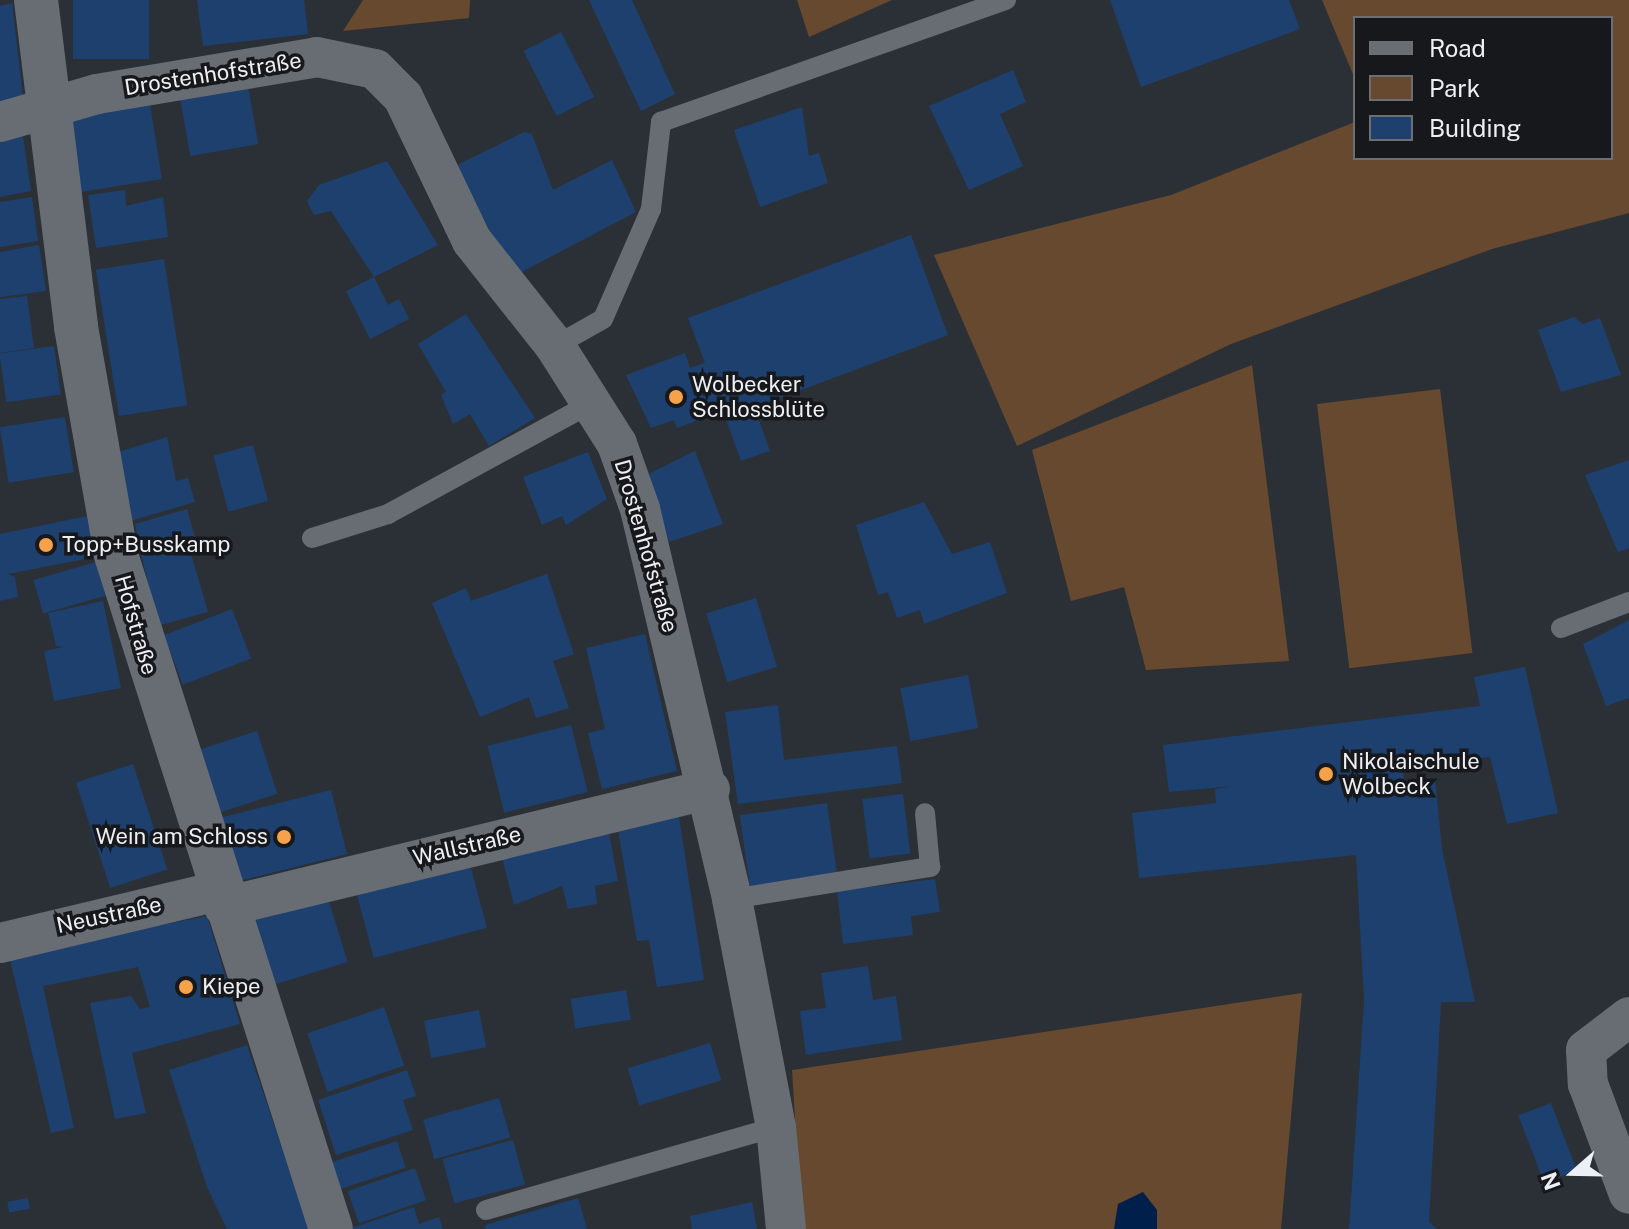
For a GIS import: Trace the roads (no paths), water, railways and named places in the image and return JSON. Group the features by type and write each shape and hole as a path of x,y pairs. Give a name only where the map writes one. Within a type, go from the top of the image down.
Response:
{"street":[{"name":"Hofstraße","path":"36,0 46,109 116,555 222,899 331,1229"},
{"name":"Drostenhofstraße","path":"0,122 46,109 317,57 375,69 403,97 472,241 555,346 617,444 640,509 710,789 776,1127 786,1229"},
{"name":"Wallstraße","path":"222,899 710,789"},
{"name":"Neustraße","path":"0,943 222,899"},
{"path":"1629,1017 1586,1050 1588,1084 1629,1194"}],"lane":[{"path":"555,346 603,319 651,209 661,122 1006,0"},
{"path":"312,538 388,514 592,403"},
{"path":"1561,628 1629,602"},
{"path":"732,899 930,867 925,813"},
{"path":"486,1210 776,1127"}],"water":[{"path":"1143,1192 1157,1210 1157,1229 1114,1229 1118,1204"}],"place":[{"name":"Wolbecker Schlossblüte","path":"676,397"},
{"name":"Topp+Busskamp","path":"46,545"},
{"name":"Nikolaischule Wolbeck","path":"1326,774"},
{"name":"Wein am Schloss","path":"284,837"},
{"name":"Kiepe","path":"186,987"}]}
